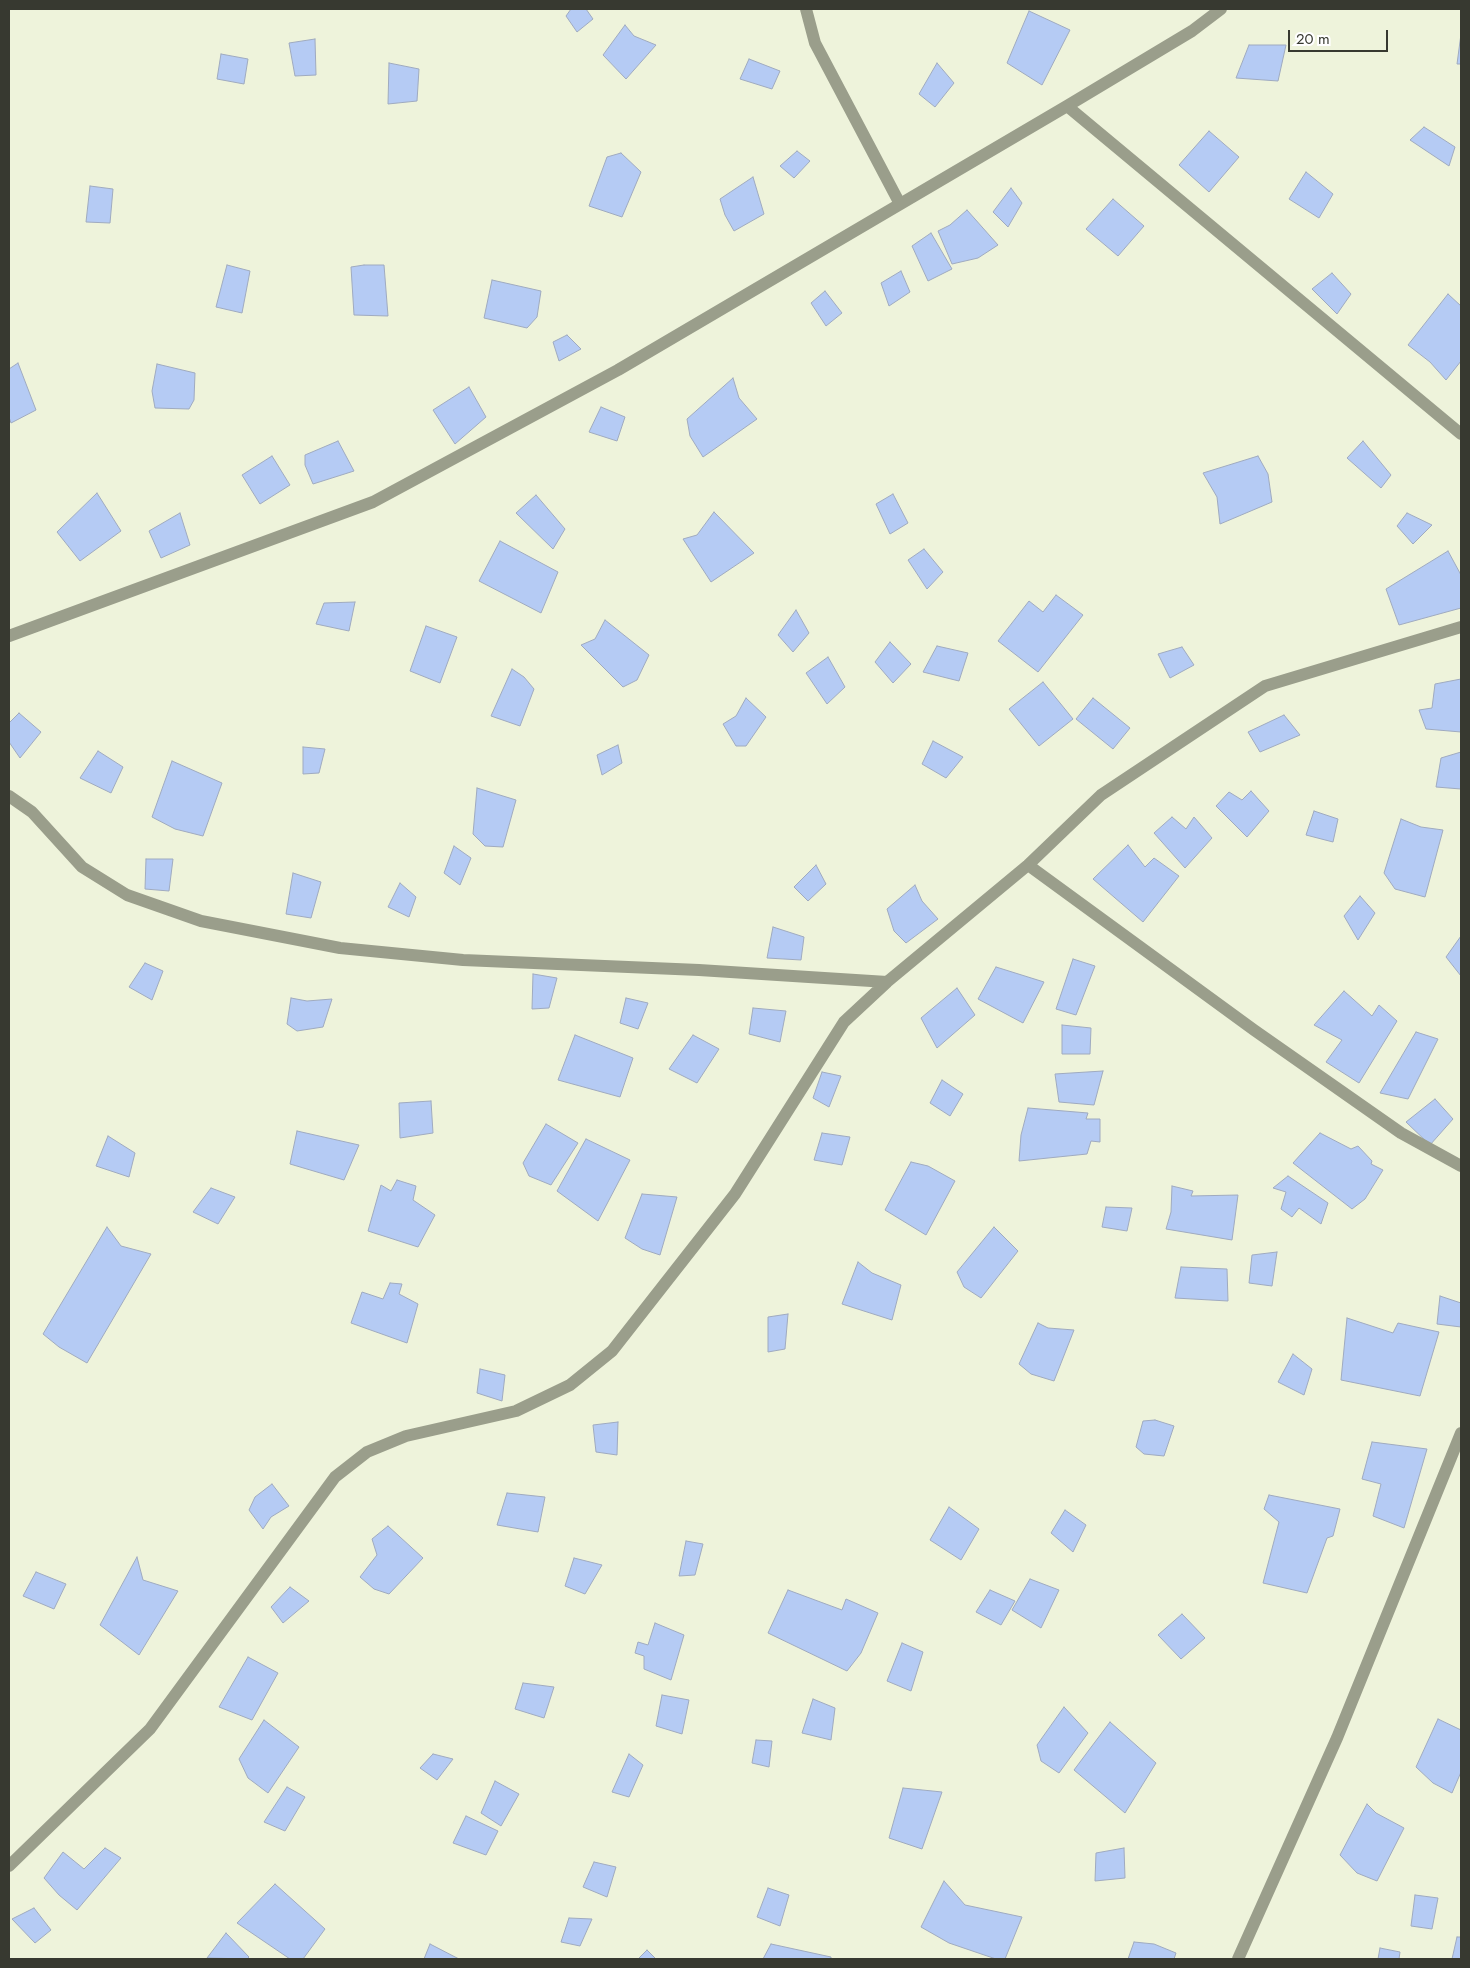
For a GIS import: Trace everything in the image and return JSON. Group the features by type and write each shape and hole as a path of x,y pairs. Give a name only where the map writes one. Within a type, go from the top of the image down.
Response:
{"street":[{"path":"806,9 815,43 900,204"},
{"path":"9,636 373,502 618,370 1067,106 1192,31 1221,9"},
{"path":"1067,106 1461,434"},
{"path":"9,1866 150,1729 335,1477 367,1452 406,1436 516,1411 570,1385 612,1351 735,1194 844,1022 887,982 1028,865 1101,795 1265,686 1461,627"},
{"path":"9,796 32,812 82,866 127,895 202,921 340,948 463,960 699,970 887,982"},
{"path":"1028,865 1254,1030 1401,1133 1461,1166"},
{"path":"1238,1959 1337,1738 1461,1433"}],"building":[{"path":"571,9 586,9 593,19 577,32 566,16"},
{"path":"1029,11 1070,30 1042,85 1007,63"},
{"path":"625,25 634,36 656,45 626,79 603,55"},
{"path":"1461,34 1461,64 1457,64"},
{"path":"315,39 316,75 295,76 289,43"},
{"path":"1249,45 1286,45 1278,81 1236,78"},
{"path":"221,54 248,59 244,84 217,79"},
{"path":"749,59 780,71 772,89 740,79"},
{"path":"389,63 419,69 417,101 388,104"},
{"path":"937,63 954,83 935,107 919,94"},
{"path":"1424,127 1455,147 1449,166 1410,140"},
{"path":"1209,131 1239,157 1209,192 1179,165"},
{"path":"797,151 810,161 794,178 780,166"},
{"path":"621,153 641,172 622,217 589,206 607,157"},
{"path":"1306,172 1333,194 1319,218 1289,199"},
{"path":"753,177 764,214 734,231 725,215 720,199"},
{"path":"90,186 113,189 110,223 86,222"},
{"path":"1011,188 1022,203 1008,227 993,212"},
{"path":"1113,199 1144,226 1118,256 1086,229"},
{"path":"967,210 998,245 978,258 952,264 938,231 950,225"},
{"path":"931,233 952,269 928,281 912,246"},
{"path":"227,265 250,271 242,313 216,307"},
{"path":"384,265 388,316 354,315 351,267"},
{"path":"901,271 910,292 889,306 881,283"},
{"path":"1332,273 1351,294 1337,314 1312,289"},
{"path":"492,280 541,291 537,317 527,328 484,318"},
{"path":"825,291 842,313 826,326 811,303"},
{"path":"1448,294 1461,306 1461,361 1446,380 1430,362 1408,345"},
{"path":"567,335 581,349 559,361 553,342"},
{"path":"18,363 36,410 11,423 9,417 9,369"},
{"path":"157,364 195,373 194,400 189,409 155,408 152,391"},
{"path":"733,378 739,398 757,419 703,457 690,436 687,419"},
{"path":"469,387 486,417 455,444 433,410"},
{"path":"601,407 625,417 617,441 589,432"},
{"path":"338,441 354,471 313,484 305,465 305,455"},
{"path":"1363,441 1391,475 1381,488 1347,458"},
{"path":"272,456 290,485 260,504 242,475"},
{"path":"1258,456 1268,474 1272,502 1220,524 1217,497 1203,473"},
{"path":"97,493 121,531 80,561 57,532"},
{"path":"893,494 908,523 890,534 876,504"},
{"path":"536,495 565,529 553,549 516,513"},
{"path":"714,512 754,553 711,582 683,539 697,535"},
{"path":"180,513 190,545 161,558 149,531"},
{"path":"1407,513 1432,525 1413,544 1397,526"},
{"path":"500,541 558,572 541,613 479,581"},
{"path":"924,549 943,572 927,589 908,560"},
{"path":"1448,551 1461,575 1461,608 1399,625 1386,589"},
{"path":"1056,595 1083,615 1038,672 998,641 1029,601 1043,612"},
{"path":"355,602 349,631 316,624 324,603"},
{"path":"796,610 809,633 793,652 778,635"},
{"path":"605,620 649,655 637,680 623,687 581,645 595,639"},
{"path":"426,626 457,637 440,683 410,671"},
{"path":"890,642 911,664 893,683 875,662"},
{"path":"937,646 968,653 959,681 923,672"},
{"path":"1182,647 1194,665 1170,678 1158,654"},
{"path":"828,657 845,687 827,704 806,673"},
{"path":"512,669 524,677 534,689 520,726 491,716"},
{"path":"1461,679 1461,732 1426,729 1419,710 1432,708 1435,684"},
{"path":"1043,682 1073,719 1039,746 1009,709"},
{"path":"746,698 766,717 746,746 736,746 723,724 736,716"},
{"path":"1093,698 1130,728 1113,749 1076,719"},
{"path":"19,713 41,732 20,758 9,742 9,723"},
{"path":"1284,715 1300,735 1260,752 1248,732"},
{"path":"933,741 963,757 946,778 922,764"},
{"path":"618,745 622,763 602,775 597,755"},
{"path":"303,747 325,749 319,773 303,774"},
{"path":"98,751 123,767 111,793 80,778"},
{"path":"1461,752 1461,789 1436,787 1441,758"},
{"path":"172,761 222,783 203,836 175,829 152,817"},
{"path":"477,788 516,800 503,847 485,846 473,834"},
{"path":"1251,791 1269,811 1247,837 1216,806 1229,792 1242,800"},
{"path":"1314,811 1338,819 1333,842 1306,835"},
{"path":"1172,817 1186,829 1194,817 1212,838 1185,868 1154,833"},
{"path":"1401,819 1421,827 1443,830 1425,897 1395,889 1384,873"},
{"path":"1128,845 1145,867 1154,858 1179,876 1143,922 1093,879"},
{"path":"454,846 471,858 460,885 444,873"},
{"path":"146,859 173,859 169,891 145,889"},
{"path":"816,865 826,884 808,901 794,887"},
{"path":"293,873 321,882 311,918 286,914"},
{"path":"400,883 416,897 409,917 388,907"},
{"path":"915,885 922,901 938,919 906,943 894,931 887,909"},
{"path":"1360,896 1375,913 1358,940 1344,916"},
{"path":"773,927 804,937 801,960 767,958"},
{"path":"1461,936 1461,976 1446,957"},
{"path":"1073,959 1095,966 1076,1015 1056,1009"},
{"path":"145,963 163,971 152,1000 129,987"},
{"path":"996,967 1044,982 1023,1023 978,999"},
{"path":"533,974 557,978 549,1008 532,1009"},
{"path":"957,988 975,1015 937,1048 921,1018"},
{"path":"1344,991 1372,1016 1379,1005 1397,1021 1359,1083 1326,1062 1342,1040 1314,1025"},
{"path":"291,998 307,1001 332,999 323,1027 297,1031 287,1024"},
{"path":"626,998 648,1003 638,1029 620,1023"},
{"path":"753,1008 786,1011 780,1042 749,1034"},
{"path":"1062,1025 1091,1028 1090,1054 1062,1054"},
{"path":"1416,1032 1438,1039 1408,1099 1380,1093"},
{"path":"575,1035 633,1058 620,1097 558,1080"},
{"path":"693,1035 719,1049 697,1083 669,1069"},
{"path":"1103,1071 1094,1105 1059,1102 1055,1074"},
{"path":"822,1072 841,1076 829,1107 813,1098"},
{"path":"942,1080 963,1094 950,1116 930,1103"},
{"path":"1435,1099 1453,1119 1430,1145 1406,1122"},
{"path":"431,1101 433,1133 400,1138 399,1103"},
{"path":"1028,1108 1088,1113 1086,1119 1100,1119 1100,1142 1091,1141 1087,1154 1019,1161 1021,1135"},
{"path":"546,1124 578,1143 551,1185 529,1176 523,1163"},
{"path":"297,1131 359,1145 344,1180 290,1164"},
{"path":"822,1133 850,1137 842,1165 814,1160"},
{"path":"1320,1133 1351,1149 1358,1146 1372,1161 1371,1164 1383,1170 1365,1199 1352,1209 1293,1163"},
{"path":"108,1136 135,1153 129,1177 96,1166"},
{"path":"586,1139 630,1160 598,1221 557,1191"},
{"path":"911,1162 928,1166 955,1181 926,1235 885,1210"},
{"path":"1288,1176 1328,1203 1321,1224 1299,1208 1292,1217 1281,1209 1286,1192 1273,1188"},
{"path":"397,1180 416,1186 413,1200 435,1215 418,1247 368,1231 381,1185 391,1191"},
{"path":"1172,1186 1193,1191 1191,1196 1238,1195 1232,1240 1166,1229 1171,1212"},
{"path":"211,1188 235,1197 218,1224 193,1212"},
{"path":"642,1194 677,1197 660,1255 642,1249 625,1238"},
{"path":"1106,1207 1132,1208 1127,1231 1102,1227"},
{"path":"107,1227 121,1246 151,1254 87,1363 59,1347 43,1334"},
{"path":"994,1227 1018,1251 981,1298 964,1287 957,1272"},
{"path":"1277,1252 1272,1286 1249,1283 1252,1255"},
{"path":"858,1262 872,1273 901,1285 892,1320 842,1304"},
{"path":"1181,1267 1227,1269 1228,1301 1175,1298"},
{"path":"390,1283 402,1284 399,1294 418,1304 407,1343 351,1323 362,1292 383,1299"},
{"path":"1440,1296 1461,1303 1461,1327 1437,1324"},
{"path":"788,1314 785,1349 768,1352 768,1317"},
{"path":"1347,1318 1393,1333 1398,1323 1439,1332 1420,1396 1341,1380"},
{"path":"1038,1323 1048,1328 1074,1330 1054,1381 1031,1374 1019,1364"},
{"path":"1293,1354 1312,1369 1304,1395 1278,1382"},
{"path":"480,1369 505,1375 502,1401 477,1393"},
{"path":"1155,1420 1174,1426 1164,1456 1144,1454 1136,1447 1143,1421"},
{"path":"618,1422 617,1455 596,1452 593,1425"},
{"path":"1372,1442 1427,1449 1404,1528 1373,1516 1381,1484 1362,1479"},
{"path":"272,1484 289,1506 271,1517 263,1529 249,1510 255,1497"},
{"path":"507,1493 545,1497 538,1532 497,1525"},
{"path":"1269,1495 1340,1509 1333,1536 1327,1538 1307,1593 1263,1583 1279,1522 1264,1509"},
{"path":"949,1507 979,1529 961,1560 930,1540"},
{"path":"1065,1510 1086,1525 1073,1552 1051,1533"},
{"path":"388,1526 423,1558 389,1594 374,1589 360,1577 377,1555 372,1539"},
{"path":"686,1541 703,1544 695,1575 679,1576"},
{"path":"137,1557 143,1580 178,1591 139,1655 100,1625"},
{"path":"574,1558 602,1565 585,1594 565,1586"},
{"path":"36,1572 66,1584 54,1609 23,1596"},
{"path":"1030,1579 1059,1590 1041,1628 1012,1610"},
{"path":"290,1587 309,1601 283,1623 271,1607"},
{"path":"788,1590 842,1610 846,1599 878,1613 861,1653 847,1671 768,1633"},
{"path":"990,1590 1015,1601 1001,1625 976,1612"},
{"path":"1182,1614 1205,1638 1181,1659 1158,1635"},
{"path":"655,1623 684,1635 671,1680 644,1669 644,1656 635,1653 638,1642 648,1645"},
{"path":"902,1643 923,1652 911,1691 887,1681"},
{"path":"248,1657 278,1673 252,1720 219,1707"},
{"path":"523,1683 554,1687 544,1718 515,1709"},
{"path":"662,1695 689,1700 682,1734 656,1726"},
{"path":"813,1699 835,1708 831,1740 802,1733"},
{"path":"1064,1707 1088,1733 1059,1773 1041,1761 1037,1745"},
{"path":"1438,1719 1461,1730 1461,1772 1452,1793 1433,1783 1416,1767"},
{"path":"264,1720 299,1747 268,1793 248,1778 239,1759"},
{"path":"1110,1722 1156,1763 1125,1813 1074,1770"},
{"path":"756,1740 772,1741 769,1767 752,1763"},
{"path":"433,1754 453,1759 437,1780 420,1768"},
{"path":"629,1754 643,1765 629,1797 612,1792"},
{"path":"495,1781 519,1794 501,1826 481,1813"},
{"path":"287,1787 305,1797 285,1831 264,1822"},
{"path":"903,1788 942,1792 922,1849 889,1838"},
{"path":"1367,1804 1376,1813 1404,1828 1377,1881 1357,1873 1340,1855"},
{"path":"466,1816 498,1831 486,1855 453,1843"},
{"path":"105,1848 121,1858 77,1910 59,1895 44,1878 63,1852 84,1869"},
{"path":"1124,1848 1125,1878 1095,1881 1096,1853"},
{"path":"594,1862 616,1867 607,1897 583,1887"},
{"path":"944,1881 965,1905 1022,1917 1005,1959 996,1959 949,1943 921,1927"},
{"path":"275,1884 325,1929 303,1959 290,1959 237,1923"},
{"path":"768,1888 789,1895 780,1926 757,1917"},
{"path":"1415,1895 1438,1898 1432,1929 1411,1926"},
{"path":"34,1908 51,1930 35,1943 12,1919"},
{"path":"569,1918 592,1919 580,1946 561,1942"},
{"path":"226,1933 249,1957 247,1959 207,1958"},
{"path":"1457,1937 1461,1937 1461,1959 1452,1959"},
{"path":"1134,1942 1154,1944 1176,1953 1174,1959 1128,1959"},
{"path":"430,1944 459,1959 424,1959"},
{"path":"771,1944 831,1957 831,1959 763,1959"},
{"path":"1380,1948 1400,1952 1399,1959 1378,1959"},
{"path":"647,1950 656,1959 638,1959"}]}
